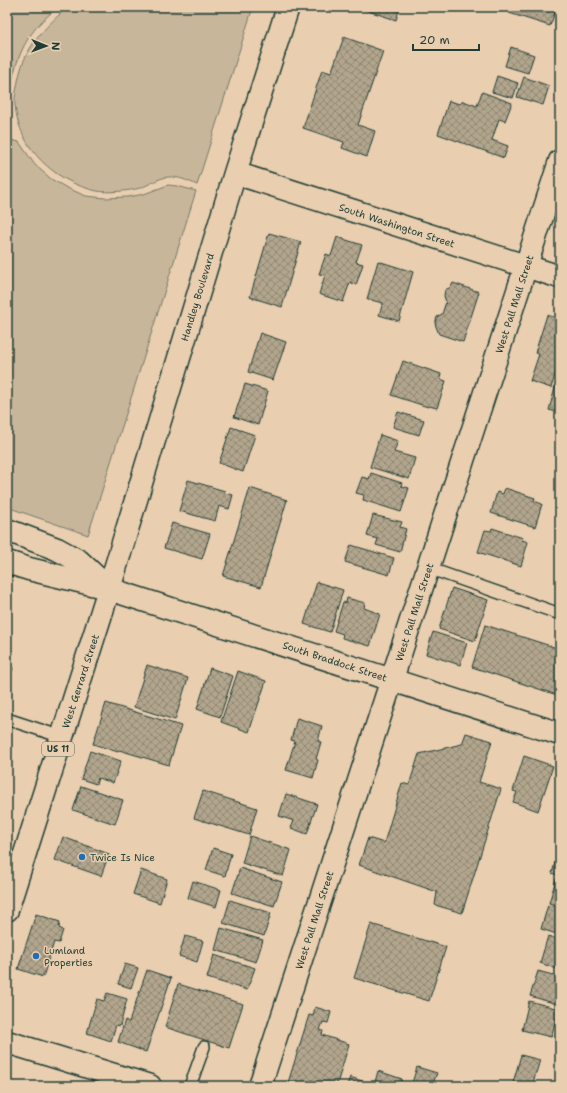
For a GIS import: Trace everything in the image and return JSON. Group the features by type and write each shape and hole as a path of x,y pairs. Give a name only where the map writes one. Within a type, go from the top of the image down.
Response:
{"street":[{"name":"Handley Boulevard","path":"109,589 235,173 288,7"},
{"name":"West Pall Mall Street","path":"260,1086 560,161"},
{"name":"South Washington Street","path":"235,173 560,277"},
{"name":"South Braddock Street","path":"7,530 57,548 79,560 109,589"},
{"name":"South Braddock Street","path":"7,562 109,589 560,734"},
{"name":"West Gerrard Street","path":"7,910 109,589"},
{"path":"7,1042 102,1078 150,1086"}],"lane":[{"path":"428,568 560,614"},
{"path":"7,719 62,737"},
{"path":"190,1086 204,1046"}],"shaded area":[{"path":"7,7 58,7 37,26 24,45 17,63 7,101"},
{"path":"68,7 253,7 197,185 187,180 168,177 136,189 101,192 82,187 67,180 42,161 32,149 24,136 18,121 15,105 15,96 23,62 36,39 51,22"},
{"path":"7,139 19,142 35,165 51,179 86,196 105,198 128,197 144,194 168,185 196,191 88,535 7,507"}],"building":[{"path":"356,7 400,7 396,20"},
{"path":"507,7 557,7 550,26 509,13 511,8"},
{"path":"344,37 383,51 358,125 375,131 367,157 342,148 344,142 303,128 322,70 331,73"},
{"path":"511,47 534,55 528,73 505,66"},
{"path":"497,76 518,83 513,98 492,92"},
{"path":"524,77 549,86 543,105 517,97"},
{"path":"482,92 512,103 505,121 499,119 492,140 508,146 504,158 438,134 449,101 460,104 463,101 477,106"},
{"path":"269,233 301,242 282,307 250,297"},
{"path":"337,237 362,245 356,262 363,264 356,285 350,282 343,302 319,294 325,275 319,274 326,254 331,256"},
{"path":"378,261 413,272 399,321 379,315 383,303 367,299"},
{"path":"453,283 479,292 463,342 439,334 435,324 437,317 442,314 446,302 444,296 445,290 451,287"},
{"path":"547,315 560,319 560,359 551,388 530,381 539,354 535,353"},
{"path":"260,333 286,342 273,380 248,372"},
{"path":"403,361 441,374 440,379 446,381 437,408 428,407 391,395"},
{"path":"245,384 268,391 258,425 234,417"},
{"path":"556,384 560,386 560,413 549,410"},
{"path":"398,412 424,420 419,435 393,427"},
{"path":"231,427 255,435 243,472 219,463"},
{"path":"380,435 398,441 394,452 415,458 409,479 370,467"},
{"path":"371,473 402,483 401,486 409,488 401,512 363,500 364,495 356,493 362,477 369,479"},
{"path":"188,480 225,491 224,493 233,495 229,509 219,506 215,521 179,511"},
{"path":"250,488 287,500 261,587 223,576"},
{"path":"505,488 535,498 534,501 542,504 535,527 491,513 497,492 503,494"},
{"path":"373,515 402,522 400,527 406,529 400,552 376,545 378,539 367,536"},
{"path":"172,523 210,534 202,559 164,548"},
{"path":"492,528 523,538 522,540 528,542 521,566 478,552 485,530 491,531"},
{"path":"351,545 394,558 389,575 345,562"},
{"path":"317,582 343,590 330,632 304,624"},
{"path":"452,588 488,600 475,641 439,629"},
{"path":"347,598 365,603 364,608 380,614 370,646 342,638 343,634 334,631 343,602 346,603"},
{"path":"485,625 560,649 560,696 472,667"},
{"path":"433,632 467,643 460,665 426,654"},
{"path":"7,649 10,651 7,661"},
{"path":"147,665 188,678 175,720 134,707"},
{"path":"7,666 13,668 10,678 7,678"},
{"path":"210,668 233,676 220,717 197,709"},
{"path":"238,671 266,681 249,732 221,722"},
{"path":"106,703 181,726 169,765 93,744"},
{"path":"297,718 322,726 318,741 321,742 316,759 318,760 313,778 286,770 295,741 291,740"},
{"path":"466,733 492,741 479,782 501,789 462,913 435,905 437,892 359,865 368,838 384,843 402,783 409,785 419,754 462,744"},
{"path":"90,751 121,761 113,783 98,778 96,784 81,779"},
{"path":"524,756 553,766 538,811 513,802 517,792 513,791"},
{"path":"81,786 123,800 115,824 73,810"},
{"path":"203,791 257,808 249,835 194,818"},
{"path":"286,794 317,804 307,834 291,828 294,821 279,816"},
{"path":"560,803 560,817 556,816"},
{"path":"250,836 291,850 283,876 242,863"},
{"name":"Twice Is Nice","path":"63,837 109,854 101,876 55,860"},
{"path":"560,846 560,876 552,873"},
{"path":"213,848 231,854 225,876 206,870"},
{"path":"240,868 282,882 274,906 232,893"},
{"path":"141,870 167,879 160,903 133,894"},
{"path":"556,879 560,880 560,906 549,903"},
{"path":"193,881 221,890 216,907 188,898"},
{"path":"230,900 271,913 264,936 223,923"},
{"path":"548,905 560,908 560,935 541,929"},
{"name":"Lumland Properties","path":"36,914 60,922 59,928 63,930 59,943 54,942 43,977 18,969"},
{"path":"371,924 446,947 429,1001 354,978"},
{"path":"221,928 263,940 256,962 215,950"},
{"path":"185,936 203,941 197,962 179,956"},
{"path":"548,936 560,940 560,970 540,963"},
{"path":"214,955 255,968 247,990 207,978"},
{"path":"125,964 138,968 131,988 118,984"},
{"path":"147,970 171,978 146,1052 118,1042 125,1020 129,1022"},
{"path":"538,971 560,977 560,1005 530,996"},
{"path":"178,984 243,1004 229,1048 165,1027"},
{"path":"107,993 127,999 120,1026 116,1025 111,1041 87,1033 97,999 104,1001"},
{"path":"529,1001 559,1009 551,1037 522,1030"},
{"path":"315,1007 331,1012 328,1023 323,1022 320,1030 323,1031 322,1035 349,1044 337,1084 342,1086 287,1086 309,1015 313,1016"},
{"path":"521,1055 540,1060 532,1086 512,1086"},
{"path":"417,1067 437,1073 432,1086 411,1086"},
{"path":"378,1071 402,1079 400,1086 380,1086 381,1084 375,1082"},
{"path":"350,1077 368,1083 367,1086 347,1086"}],"place":[{"name":"Twice Is Nice","path":"82,857"},
{"name":"Lumland Properties","path":"36,956"}]}
